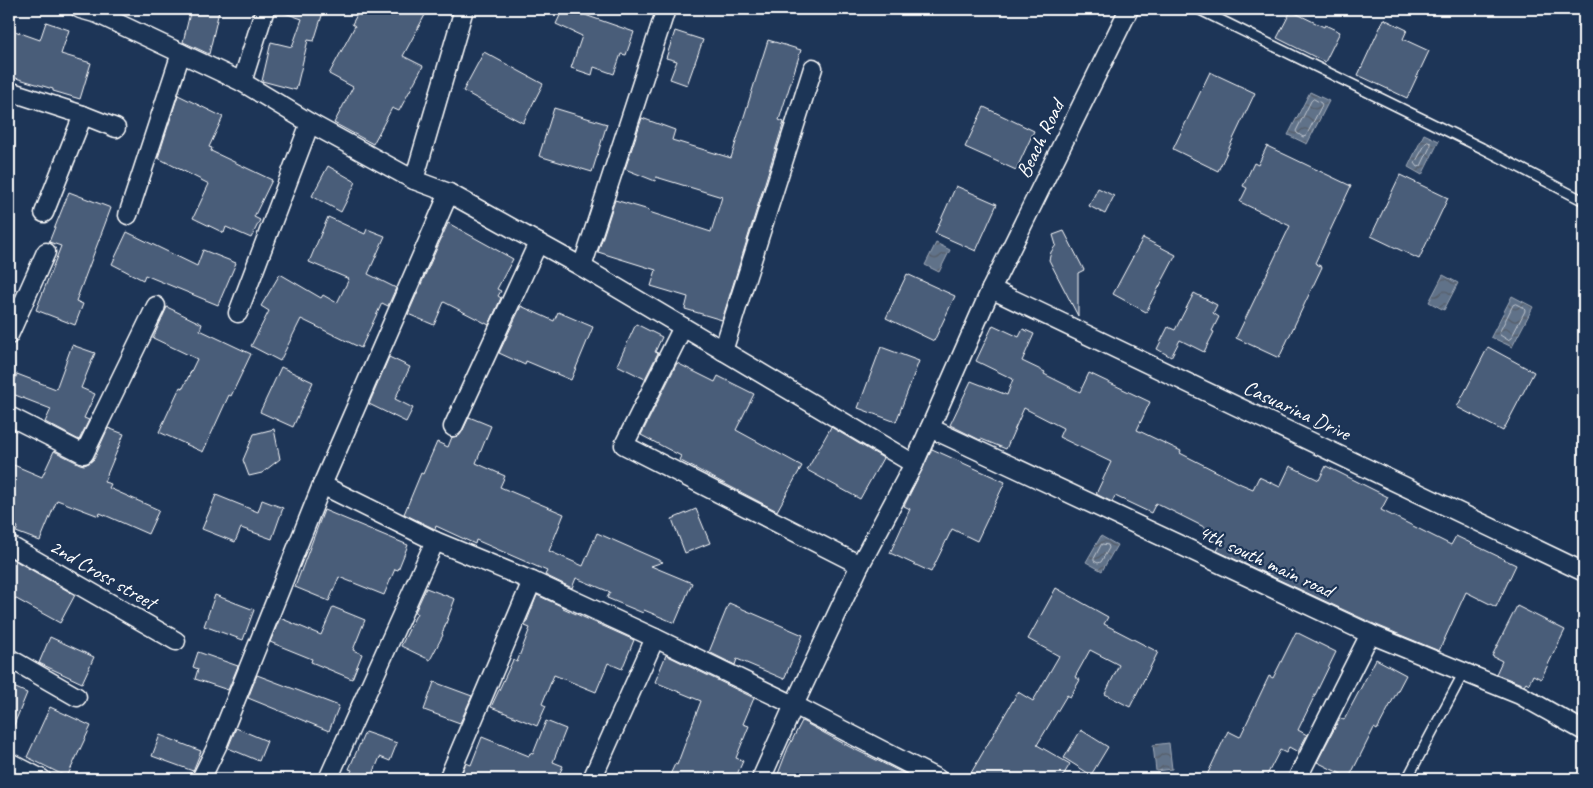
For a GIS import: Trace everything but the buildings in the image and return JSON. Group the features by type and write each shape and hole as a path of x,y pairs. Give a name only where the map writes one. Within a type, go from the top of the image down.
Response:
{"street":[{"path":"80,9 99,11 180,53 242,82 310,124 414,180 449,193 582,267 914,464"},
{"path":"242,82 265,9"},
{"path":"414,180 464,9"},
{"path":"582,267 666,9"},
{"name":"Beach Road","path":"761,779 860,565 914,464 991,289 1129,9"},
{"path":"128,215 180,53"},
{"path":"723,352 813,68"},
{"path":"9,91 116,128"},
{"path":"44,213 83,116"},
{"path":"238,313 310,124"},
{"path":"201,779 218,744 322,485 449,193"},
{"path":"453,427 538,243"},
{"path":"9,335 46,252"},
{"name":"Casuarina Drive","path":"991,289 1584,572"},
{"path":"9,416 84,454 156,306"},
{"path":"683,328 624,445 860,565"},
{"name":"4th south main road","path":"930,428 1370,634 1520,695 1584,731"},
{"path":"322,485 435,541 532,581 794,705 927,777"},
{"path":"328,779 435,541"},
{"name":"2nd Cross street","path":"9,546 176,641"},
{"path":"448,779 532,581"},
{"path":"1297,779 1370,634"},
{"path":"592,779 654,638"},
{"path":"9,658 76,696"},
{"path":"9,762 42,779"}],"lane":[{"path":"1198,9 1482,148 1584,201"},
{"path":"1407,779 1464,672"}],"water":[{"path":"1310,92 1329,101 1307,144 1288,135"},
{"path":"1424,134 1439,141 1422,175 1408,167"},
{"path":"936,243 950,250 939,272 925,265"},
{"path":"1443,275 1458,283 1444,310 1429,302"},
{"path":"1512,296 1533,307 1512,347 1491,337"},
{"path":"1101,536 1117,545 1102,571 1086,562"},
{"path":"1169,743 1172,769 1156,771 1153,745"}]}
